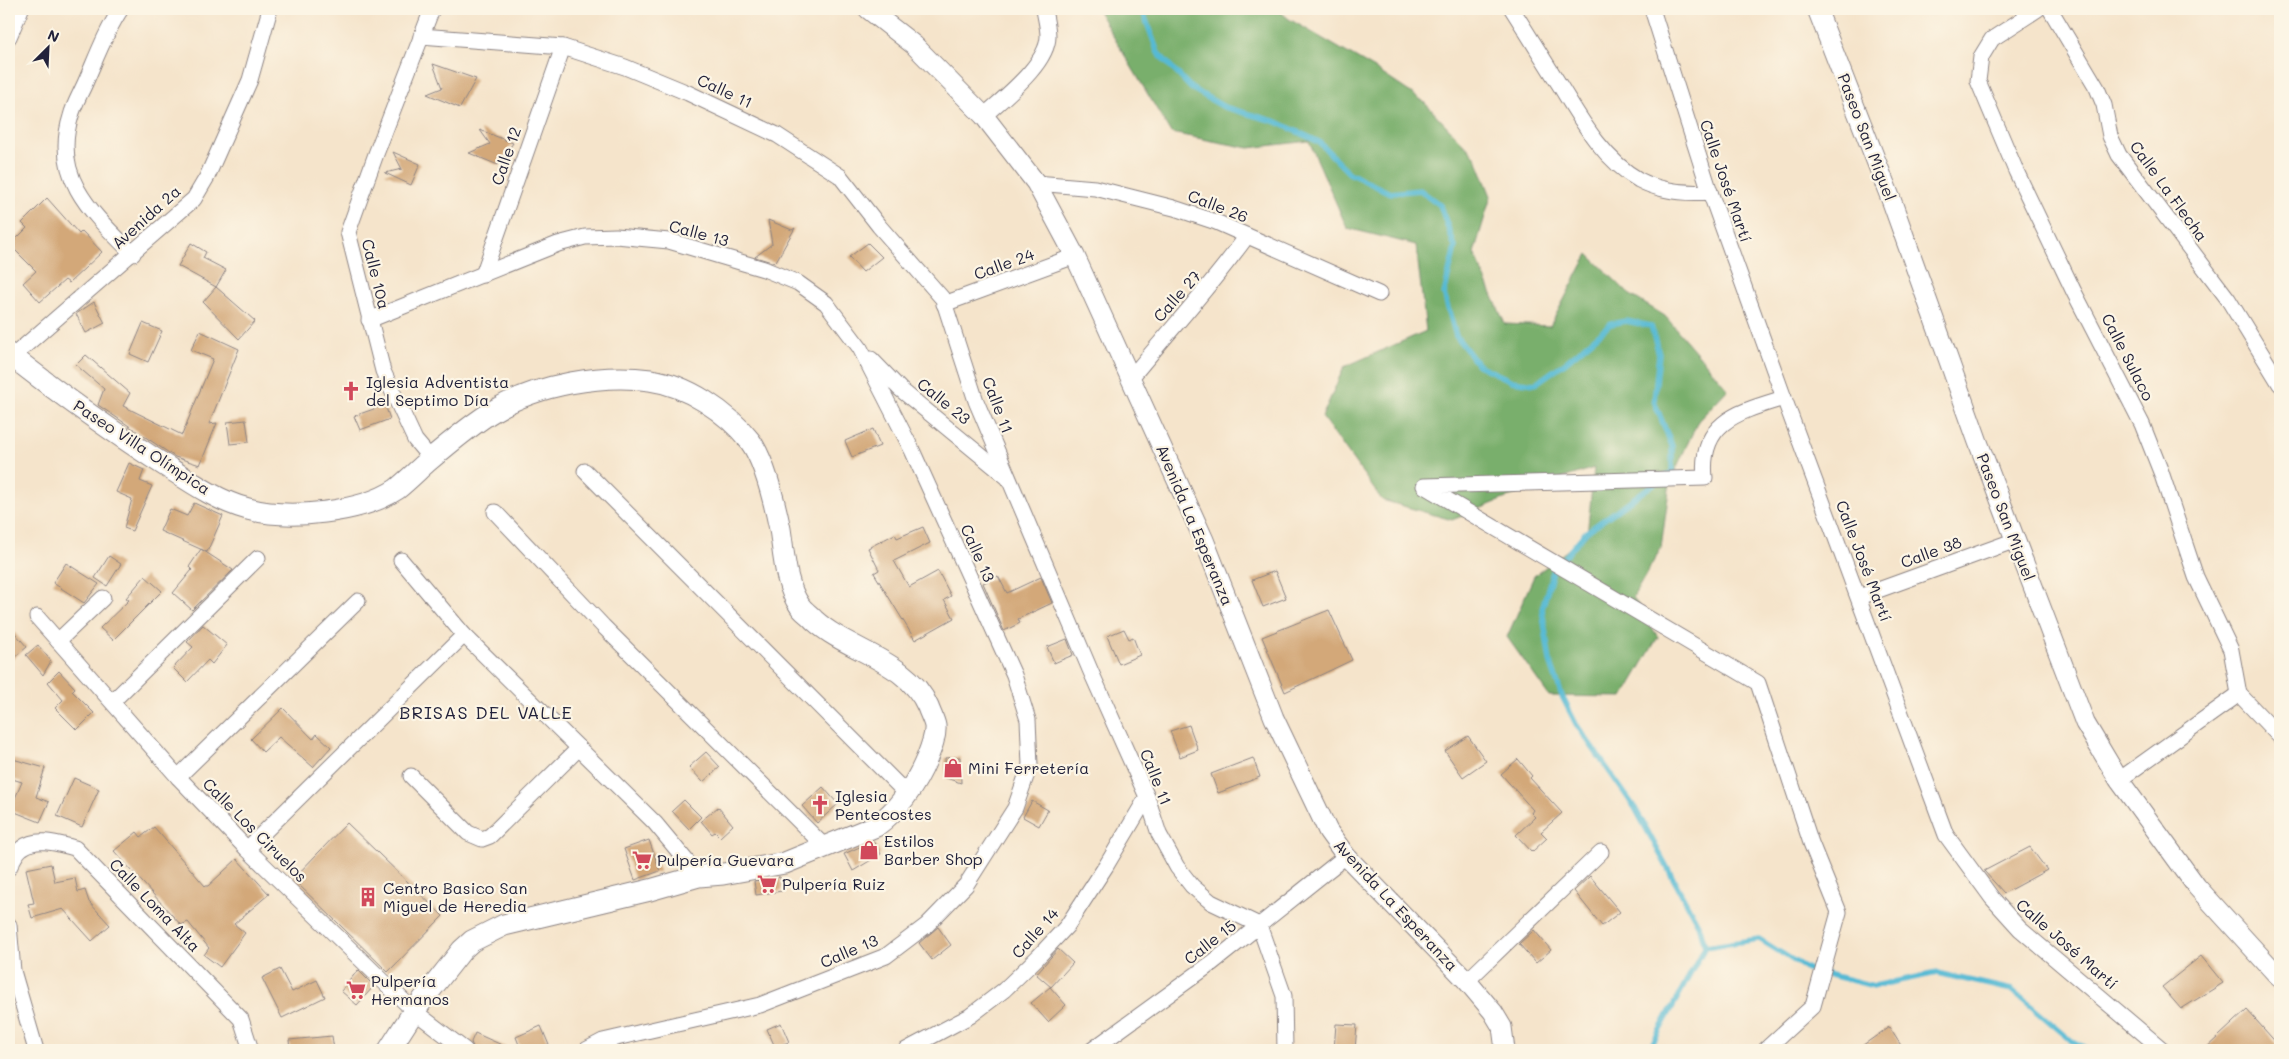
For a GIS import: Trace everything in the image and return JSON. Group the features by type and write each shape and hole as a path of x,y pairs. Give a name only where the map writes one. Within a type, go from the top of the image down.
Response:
{"main road":[{"name":"Paseo Villa Olímpica","path":"11,356 136,448 204,490 248,509 301,514 350,508 374,501 397,488 431,459 494,411 522,397 563,384 628,378 654,381 684,390 722,414 751,443 770,486 776,507 789,582 800,606 825,630 899,670 914,684 925,701 935,724 935,734 918,778 907,794 886,818 876,826 826,848 784,863 722,874 699,876 650,890 504,925 472,940 462,950 414,1011 389,1050"}],"street":[{"path":"9,37 21,9"},
{"path":"121,9 110,25 70,117 65,146 70,172 82,200 133,254"},
{"name":"Avenida 2a","path":"11,356 133,254 194,199 208,177 250,80 270,9"},
{"name":"Calle 10a","path":"431,459 415,440 383,371 349,239 350,225 432,9"},
{"name":"Avenida La Esperanza","path":"868,9 914,44 984,116 1036,183 1075,256 1204,540 1274,718 1328,831 1346,856 1467,981 1493,1012 1502,1027 1505,1050"},
{"path":"984,116 1026,76 1046,48 1048,36 1044,9"},
{"path":"1512,9 1588,131 1615,161 1639,180 1660,189 1684,194 1710,192"},
{"name":"Calle José Martí","path":"1652,9 1710,192 1784,398 1946,835 1992,898 2020,929 2163,1050"},
{"name":"Paseo San Miguel","path":"1817,9 1892,202 1978,442 2085,723 2119,780 2197,887 2280,978"},
{"name":"Calle Sulaco","path":"2038,9 1992,39 1980,57 1978,81 2016,172 2074,292 2142,424 2161,472 2196,577 2231,650 2239,694"},
{"name":"Calle La Flecha","path":"2050,9 2097,88 2104,105 2110,136 2119,155 2228,299 2280,384"},
{"name":"Calle 11","path":"421,36 563,47 625,67 688,93 777,135 840,176 879,226 943,299 976,401 1091,672 1147,797 1159,834 1177,867 1192,886 1211,902 1259,925"},
{"name":"Calle 12","path":"483,275 563,47"},
{"name":"Calle 26","path":"1036,183 1095,188 1174,208 1216,222 1379,294"},
{"name":"Calle 13","path":"369,320 558,244 585,237 616,236 669,241 764,269 798,283 826,303 860,348 912,450 1014,675 1028,720 1030,765 1015,808 966,884 927,925 886,956 760,1005 603,1041 586,1050"},
{"name":"Calle 27","path":"1130,379 1172,326 1216,279 1247,236"},
{"name":"Calle 24","path":"944,304 1075,256"},
{"name":"Calle 23","path":"860,348 900,389 1009,478"},
{"path":"1765,1050 1813,1006 1839,912 1811,843 1758,684 1424,486 1705,478 1703,459 1711,436 1722,422 1742,411 1784,398"},
{"path":"585,471 907,794"},
{"path":"495,512 603,626 826,848"},
{"name":"Calle 38","path":"1859,597 2016,540"},
{"path":"113,701 258,558"},
{"path":"401,560 464,635 655,823 699,876"},
{"path":"58,641 103,598"},
{"path":"178,777 358,601"},
{"name":"Calle Los Ciruelos","path":"38,617 178,777 247,849 414,1011 465,1050"},
{"path":"247,849 464,635"},
{"path":"2119,780 2239,694 2280,737"},
{"path":"411,776 468,833 482,839 490,836 579,748"},
{"name":"Calle 14","path":"906,1050 970,1016 1004,990 1068,926 1147,797"},
{"name":"Calle Loma Alta","path":"9,868 21,848 36,842 52,842 75,848 242,1019 251,1050"},
{"path":"1467,981 1601,852"},
{"name":"Calle 15","path":"1092,1050 1212,963 1346,856"},
{"path":"9,925 11,971 36,1050"},
{"path":"1259,925 1284,996 1285,1050"}],"green space":[{"path":"1097,9 1277,9 1289,19 1375,69 1423,101 1475,156 1491,196 1474,253 1505,324 1550,326 1588,254 1629,294 1665,316 1728,389 1698,421 1670,482 1661,548 1633,597 1658,637 1623,697 1549,696 1507,637 1534,576 1587,535 1594,468 1521,492 1452,520 1382,500 1322,417 1344,367 1426,331 1416,245 1347,228 1309,141 1249,148 1171,133"}],"building":[{"path":"433,64 476,79 460,108 427,94 442,88"},
{"path":"480,130 513,143 498,165 469,153 490,144"},
{"path":"393,152 420,164 411,185 385,173 402,169"},
{"path":"47,198 79,234 82,231 102,252 69,283 65,280 40,302 23,283 36,271 10,245 27,228 22,223"},
{"path":"768,220 792,230 795,228 775,263 755,257 772,244"},
{"path":"191,243 206,252 203,258 226,270 216,287 178,266"},
{"path":"868,243 882,257 863,272 849,257"},
{"path":"216,287 255,321 239,339 203,302"},
{"path":"94,302 105,323 86,333 76,314"},
{"path":"143,323 162,331 148,362 130,354"},
{"path":"200,331 239,349 209,424 217,423 200,465 175,457 98,405 104,389 76,365 86,355 130,393 123,406 182,435 213,359 191,350"},
{"path":"385,405 390,419 360,430 354,416"},
{"path":"246,420 249,442 230,444 227,422"},
{"path":"873,429 880,446 852,457 845,441"},
{"path":"129,463 144,470 140,481 152,486 132,531 124,528 132,499 116,492"},
{"path":"194,503 223,516 207,552 160,531 170,509 187,516"},
{"path":"923,527 930,543 894,561 909,587 938,571 951,596 944,600 954,618 915,640 874,573 879,570 868,548 895,534 897,538"},
{"path":"201,549 233,570 192,610 173,593 192,570 189,567"},
{"path":"109,556 121,564 107,586 95,578"},
{"path":"66,563 99,584 84,603 53,583"},
{"path":"1275,571 1286,598 1263,607 1252,580"},
{"path":"145,576 162,591 113,640 100,628 129,600 126,598"},
{"path":"998,576 1007,593 1041,577 1052,603 1018,619 1020,623 1004,631 983,583"},
{"path":"1329,610 1352,660 1285,692 1262,637"},
{"path":"203,625 227,645 212,664 208,660 187,682 173,668 193,647 187,642"},
{"path":"9,626 27,647 9,662"},
{"path":"1124,629 1129,639 1133,637 1140,655 1119,664 1107,636"},
{"path":"1067,639 1073,655 1054,663 1047,647"},
{"path":"38,645 51,661 43,675 26,655"},
{"path":"59,671 75,688 72,691 94,713 77,730 55,708 63,700 48,682"},
{"path":"283,708 313,739 317,734 331,747 313,767 279,737 263,752 251,739"},
{"path":"1189,725 1198,750 1180,757 1170,731"},
{"path":"1468,736 1486,761 1463,777 1445,751"},
{"path":"706,752 720,767 703,782 689,767"},
{"name":"Mini Ferretería","path":"960,757 961,783 946,778 945,758"},
{"path":"9,758 45,768 36,797 49,802 40,822 10,810 22,782 9,778"},
{"path":"1253,758 1260,777 1218,793 1211,774"},
{"path":"1518,759 1532,776 1530,778 1562,813 1541,832 1547,838 1532,852 1516,835 1535,817 1531,813 1533,810 1501,774"},
{"path":"74,778 99,789 82,827 57,816"},
{"name":"Iglesia Pentecostes","path":"823,787 838,804 817,823 802,806"},
{"path":"684,800 701,817 689,829 672,811"},
{"path":"1032,801 1048,810 1039,826 1023,817"},
{"path":"718,807 733,825 720,837 715,832 712,834 701,821"},
{"name":"Centro Basico San Miguel de Heredia","path":"347,823 443,916 388,972 293,879"},
{"path":"154,827 205,886 208,886 237,859 269,894 234,924 245,933 220,967 204,955 209,948 188,922 181,925 114,851 137,832 141,837"},
{"name":"Pulpería Guevara","path":"649,840 660,871 635,880 624,849"},
{"path":"873,841 881,854 853,871 844,854"},
{"path":"2030,847 2047,870 2004,893 1984,871"},
{"path":"51,864 55,882 75,878 78,892 85,890 89,902 110,925 92,941 63,909 32,918 28,904 34,903 26,869"},
{"path":"1590,876 1620,912 1602,926 1574,891"},
{"name":"Pulpería Ruiz","path":"780,877 782,891 756,895 754,881"},
{"path":"938,927 951,945 932,960 919,943"},
{"path":"1534,930 1551,950 1536,963 1519,944"},
{"path":"1058,949 1073,963 1051,987 1036,974"},
{"path":"2201,956 2223,983 2181,1009 2162,987"},
{"path":"280,969 292,992 317,980 325,997 282,1018 262,978"},
{"name":"Pulpería Hermanos","path":"358,970 374,986 357,1005 341,991"},
{"path":"1050,987 1066,1005 1048,1022 1031,1003"},
{"path":"2247,1010 2280,1047 2280,1050 2204,1050"},
{"path":"781,1023 789,1042 775,1047 767,1029"},
{"path":"1336,1024 1357,1025 1355,1050 1334,1050"},
{"path":"541,1026 551,1050 521,1050 516,1037"},
{"path":"1889,1027 1904,1050 1856,1050"},
{"path":"475,1033 513,1050 474,1050 471,1042"},
{"path":"332,1036 334,1050 290,1050 289,1040"}],"waterway":[{"path":"1142,9 1158,53 1191,88 1224,107 1277,122 1319,142 1349,173 1390,193 1420,190 1440,205 1455,247 1444,294 1456,336 1478,365 1512,381 1535,384 1566,362 1611,324 1626,321 1651,326 1659,354 1654,401 1672,446 1672,472 1667,475"},
{"path":"1649,1050 1705,947 1700,928 1635,808 1576,724 1562,696 1550,661 1542,609 1553,571 1585,533 1655,483"},
{"path":"1705,947 1759,939 1807,969 1874,986 1937,973 2012,990 2072,1041 2089,1050"}],"place":[{"name":"Iglesia Adventista del Septimo Día","path":"351,391"},
{"name":"Mini Ferretería","path":"953,768"},
{"name":"Iglesia Pentecostes","path":"820,805"},
{"name":"Estilos Barber Shop","path":"869,850"},
{"name":"Pulpería Guevara","path":"642,860"},
{"name":"Pulpería Ruiz","path":"767,884"},
{"name":"Centro Basico San Miguel de Heredia","path":"368,897"},
{"name":"Pulpería Hermanos","path":"356,990"}],"district":[{"name":"BRISAS DEL VALLE","path":"486,713"}]}
